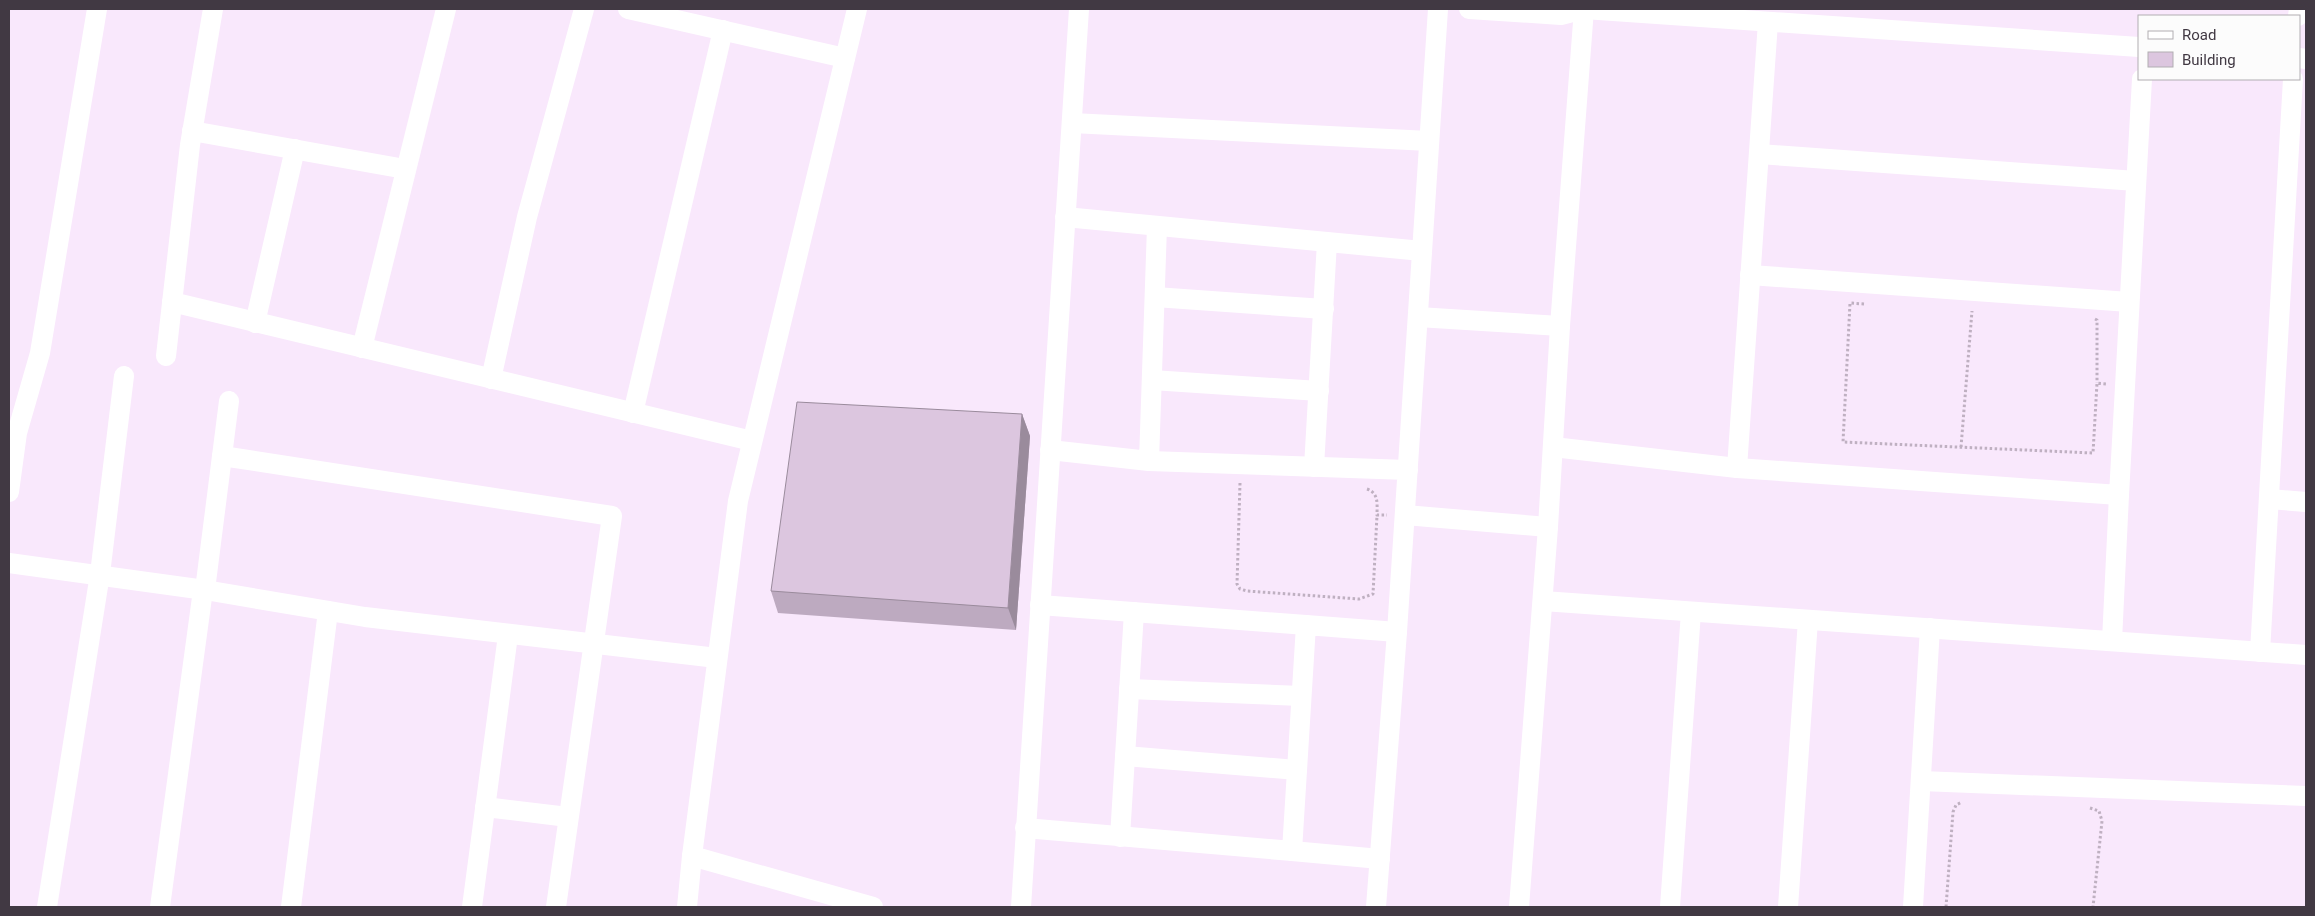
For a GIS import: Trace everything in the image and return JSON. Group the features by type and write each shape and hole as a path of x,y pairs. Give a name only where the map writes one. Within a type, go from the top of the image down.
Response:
{"street":[{"path":"9,492 17,433 40,353 97,9"},
{"path":"166,356 192,131 213,9"},
{"path":"362,348 446,9"},
{"path":"491,379 527,217 584,9"},
{"path":"628,9 845,58"},
{"path":"687,907 738,501 856,9"},
{"path":"1021,907 1079,9"},
{"path":"1376,907 1397,632 1438,9"},
{"path":"1470,9 1561,14 1584,9 2138,47"},
{"path":"1520,907 1584,9"},
{"path":"1737,468 1768,22"},
{"path":"633,413 723,30"},
{"path":"2112,641 2142,80"},
{"path":"2260,652 2293,80"},
{"path":"1072,123 1430,140"},
{"path":"192,131 405,169"},
{"path":"255,323 295,149"},
{"path":"1759,154 2136,182"},
{"path":"1065,217 1422,251"},
{"path":"1149,461 1158,226"},
{"path":"1314,467 1327,242"},
{"path":"1750,276 2130,302"},
{"path":"1155,297 1324,309"},
{"path":"172,302 752,441"},
{"path":"1418,317 1560,326"},
{"path":"47,907 100,574 124,376"},
{"path":"1152,380 1319,391"},
{"path":"160,907 229,401"},
{"path":"1553,447 1737,468 2119,495"},
{"path":"1050,450 1149,461 1408,470"},
{"path":"222,456 612,516 592,644 556,907"},
{"path":"2269,499 2306,502"},
{"path":"1405,515 1548,527"},
{"path":"9,563 100,574 328,611 717,658"},
{"path":"1543,601 2306,655"},
{"path":"1040,605 1397,632"},
{"path":"291,907 328,611"},
{"path":"1120,836 1134,612"},
{"path":"1670,907 1691,612"},
{"path":"1788,907 1808,620"},
{"path":"1292,851 1306,625"},
{"path":"1914,907 1930,628"},
{"path":"472,907 508,634"},
{"path":"1129,688 1301,696"},
{"path":"1125,756 1296,770"},
{"path":"1921,781 2306,796"},
{"path":"485,807 568,817"},
{"path":"1025,828 1380,859"},
{"path":"692,856 873,907"}],"path":[{"path":"1868,305 1850,303 1843,442 2093,453 2098,384 2098,320 2088,319"},
{"path":"1963,311 1982,312"},
{"path":"1962,447 1972,312"},
{"path":"2098,384 2125,385"},
{"path":"1244,479 1239,484 1237,584 1240,589 1359,598 1373,594 1377,515 1375,493 1369,489 1360,488"},
{"path":"1377,515 1405,515"},
{"path":"1946,907 1953,812 1956,805 1964,800"},
{"path":"2081,808 2099,811 2102,821 2093,907"}],"building":[{"path":"797,402 1022,414 1008,608 771,591"}]}
